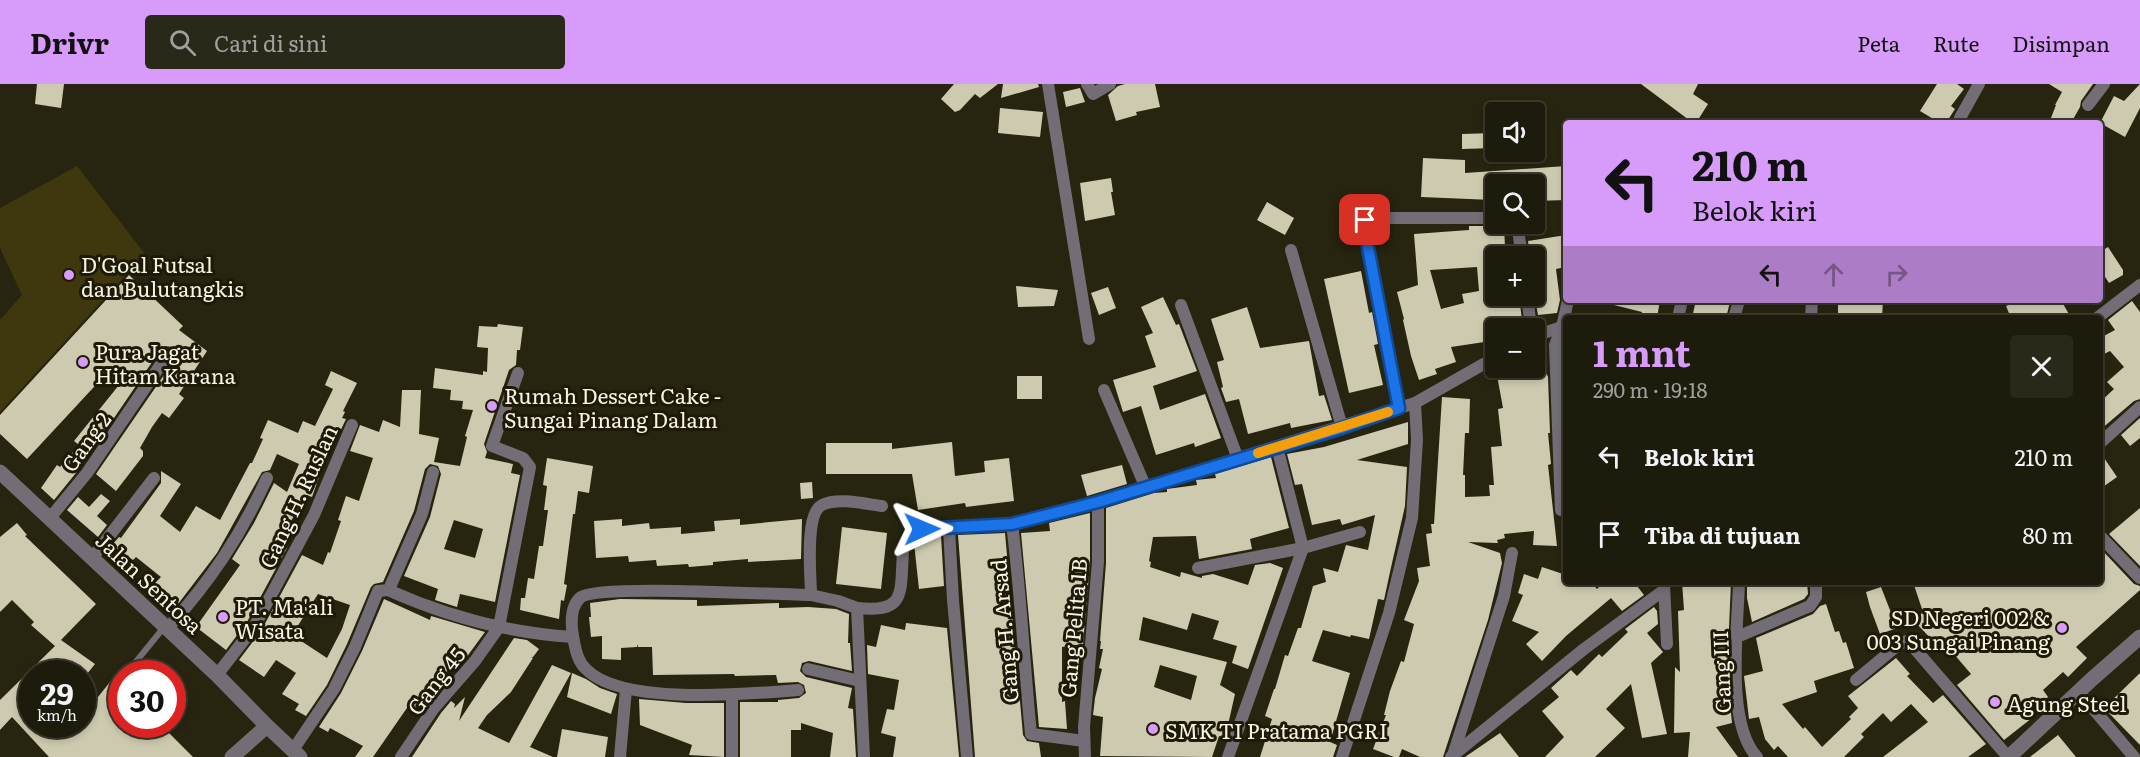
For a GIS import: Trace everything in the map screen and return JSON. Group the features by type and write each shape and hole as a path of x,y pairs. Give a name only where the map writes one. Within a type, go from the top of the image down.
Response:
{"street":[{"path":"1048,84 1089,339"},
{"path":"1087,84 1093,94 1110,84"},
{"path":"1960,118 1979,84"},
{"path":"2088,105 2104,84"},
{"path":"1399,408 1363,224 1371,218 1485,218"},
{"path":"1291,250 1342,428"},
{"path":"2101,315 2140,285"},
{"path":"1735,315 1738,304"},
{"path":"1180,305 1238,459"},
{"path":"1545,333 1563,327"},
{"path":"1562,510 1555,345 1563,329"},
{"name":"Gang 2","path":"50,518 87,473 168,354"},
{"path":"922,529 1012,524 1146,488 1342,428 1415,403 1485,363"},
{"path":"499,627 530,467 523,458 492,446 518,373"},
{"path":"1104,390 1146,488"},
{"path":"1346,756 1389,613 1412,518 1417,440 1415,403"},
{"path":"2103,440 2140,407"},
{"name":"Gang H. Ruslan","path":"217,675 254,627 314,515 352,425"},
{"path":"1228,757 1303,548 1277,447"},
{"path":"388,590 422,514 433,472"},
{"path":"93,557 154,478"},
{"path":"167,627 210,580 240,532 267,478"},
{"name":"Jalan Sentosa","path":"3,479 93,557 297,754"},
{"path":"812,595 810,545 812,519 816,509 823,504 839,502 882,506"},
{"name":"Gang Pelita 1B","path":"1085,757 1084,727 1098,562 1098,502"},
{"name":"Gang H. Arsad","path":"1012,524 1019,577 1031,734 1084,741"},
{"path":"949,529 967,757"},
{"path":"1198,568 1303,548 1360,532"},
{"path":"2103,539 2140,578"},
{"path":"798,690 732,695 626,689 598,679 585,669 578,657 571,620 574,606 580,597 593,593 642,591 812,595 857,608 875,610 893,605 898,598 903,552"},
{"path":"1452,756 1504,596 1512,553"},
{"name":"Gang III","path":"1739,585 1736,688 1739,713 1747,744 1757,757"},
{"path":"1737,637 1810,606 1816,597 1816,585"},
{"path":"1452,756 1664,586"},
{"path":"1664,586 1666,644"},
{"path":"297,754 360,637 378,591 388,590 424,607 499,627 573,637"},
{"path":"857,608 864,757"},
{"name":"Gang 45","path":"401,757 434,708 475,662 499,627"},
{"path":"1856,680 1898,645 1909,642 2008,757 2140,637"},
{"path":"808,669 860,681"},
{"path":"620,757 626,689"},
{"path":"2079,692 2134,757"},
{"path":"732,695 732,757"},
{"path":"232,757 267,726"}],"lane":[{"path":"138,660 167,627"}],"shaded area":[{"name":"D'Goal Futsal dan Bulutangkis","path":"77,166 145,254 0,412 0,320 22,295 0,248 0,208"}],"building":[{"path":"37,84 64,84 61,108 35,104"},
{"path":"954,84 998,84 980,98 975,94 960,110 955,112 941,99"},
{"path":"1003,84 1038,84 1039,87 1001,98"},
{"path":"1155,84 1160,107 1136,112 1137,115 1116,121 1108,95 1118,86"},
{"path":"1641,84 1698,84 1693,94 1708,104 1698,120 1689,120"},
{"path":"1937,84 1957,84 1964,89 1951,106 1955,109 1948,120 1935,120 1920,111"},
{"path":"2049,84 2093,84 2081,101 2073,120 2050,120 2062,92"},
{"path":"2140,84 2140,108 2125,137 2103,125 2102,120 2114,96 2124,101"},
{"path":"1080,88 1085,102 1066,107 1063,92"},
{"path":"1000,108 1043,112 1040,137 998,133"},
{"path":"1485,133 1485,148 1462,149 1462,134"},
{"path":"1423,158 1465,160 1465,173 1563,166 1563,200 1545,201 1545,174 1485,174 1485,200 1421,197"},
{"path":"1111,178 1115,215 1085,221 1080,183"},
{"path":"1267,202 1294,218 1285,235 1257,220"},
{"path":"1469,226 1485,226 1485,234 1504,234 1505,246 1485,246 1485,306 1520,306 1522,318 1485,318 1485,342 1451,347 1456,362 1435,369 1437,374 1419,380 1411,356 1397,292 1418,285 1414,234 1469,230","holes":["1477,267 1479,291 1462,294 1464,303 1441,309 1430,270"]},
{"path":"1563,235 1563,268 1556,269 1560,300 1557,313 1538,315 1536,306 1545,306 1545,246 1529,246 1528,241"},
{"path":"2108,247 2123,270 2123,275 2109,283 2103,274 2103,250"},
{"path":"1361,271 1369,313 1372,312 1378,344 1374,345 1383,385 1349,393 1324,279"},
{"path":"129,275 183,326 179,330 207,351 179,394 184,398 169,418 162,413 140,448 143,456 116,491 96,474 175,359 176,351 172,347 165,346 161,349 80,468 54,500 41,488 57,465 60,467 79,445 74,441 119,385 106,374 27,459 0,434 0,415"},
{"path":"1016,286 1058,290 1054,306 1018,307"},
{"path":"1108,287 1116,308 1099,315 1091,293"},
{"path":"1163,297 1176,325 1179,324 1197,371 1153,386 1160,410 1205,394 1221,438 1195,447 1194,443 1156,455 1141,406 1123,412 1113,380 1156,367 1145,336 1153,333 1141,307"},
{"path":"2132,301 2140,312 2140,399 2134,401 2103,427 2103,399 2114,389 2107,382 2124,367 2110,351 2103,354 2103,336 2115,330 2108,320"},
{"path":"1614,303 1660,303 1658,315 1642,315 1642,312 1614,305"},
{"path":"1695,303 1730,303 1727,315 1693,315"},
{"path":"1883,303 1882,315 1838,315 1838,304"},
{"path":"2014,303 2063,303 2069,315 2010,315 2006,306"},
{"path":"1247,307 1260,348 1309,341 1319,396 1324,395 1332,420 1291,428 1290,423 1248,434 1239,399 1226,402 1221,388 1223,387 1217,362 1224,360 1211,319"},
{"path":"498,324 523,327 516,365 509,370 484,444 487,452 485,458 513,464 511,473 520,475 495,602 460,594 457,607 435,600 438,589 404,576 430,517 441,474 438,466 430,464 425,469 414,511 383,582 371,587 327,685 306,716 295,710 299,704 282,694 296,673 276,660 264,677 239,660 261,631 302,555 323,565 328,552 330,553 341,521 338,520 346,496 359,501 373,458 350,451 360,425 379,432 383,420 400,427 402,390 421,390 419,434 439,438 434,462 460,466 467,437 465,436 473,410 462,409 463,401 450,400 451,390 433,388 435,368 483,375 483,371 487,372 488,348 477,347 479,326 497,327","holes":["454,520 483,529 475,558 444,549","318,594 350,605 342,629 327,658 292,635"]},
{"path":"1545,370 1548,377 1550,433 1548,433 1551,464 1548,465 1557,546 1533,545 1534,531 1504,534 1505,538 1497,540 1498,543 1468,542 1500,553 1502,563 1488,620 1443,757 1420,757 1402,749 1399,757 1394,757 1373,749 1386,715 1384,715 1390,691 1401,661 1404,662 1414,624 1404,620 1419,581 1417,568 1430,566 1426,534 1432,533 1431,524 1434,524 1442,397 1470,399 1469,433 1465,433 1463,475 1465,475 1465,497 1490,496 1489,485 1494,485 1491,447 1502,446 1498,409 1503,408 1497,378 1545,378"},
{"path":"331,371 357,383 343,411 345,412 342,418 346,419 326,457 312,497 307,495 286,529 292,532 283,547 287,548 247,622 226,650 196,627 240,565 232,559 254,523 274,483 287,492 299,464 277,454 270,470 262,472 217,553 175,608 164,598 168,594 155,583 161,577 136,557 133,560 112,545 119,537 121,538 161,483 161,471 181,484 160,516 180,532 196,506 220,520 252,463 263,439 260,438 268,420 298,433 303,421 315,426 333,389 325,385"},
{"path":"1017,376 1042,376 1042,399 1017,399"},
{"path":"2140,418 2140,438 2130,446 2121,435"},
{"path":"1408,422 1408,444 1357,460 1407,467 1405,506 1384,600 1378,599 1369,639 1323,630 1312,661 1350,673 1330,742 1337,745 1333,757 1260,757 1272,719 1265,716 1285,655 1288,656 1298,628 1301,628 1313,586 1326,582 1323,568 1338,572 1346,545 1368,550 1375,515 1342,525 1340,519 1312,525 1302,484 1295,485 1287,454 1324,447"},
{"path":"952,442 955,476 985,472 984,461 1009,458 1014,501 966,507 965,503 918,510 912,474 826,474 826,443 892,443 892,449"},
{"path":"2103,456 2117,477 2103,487"},
{"path":"1271,457 1289,528 1250,539 1252,549 1199,559 1196,536 1153,537 1150,567 1180,577 1181,572 1202,578 1202,576 1213,574 1248,585 1255,565 1270,563 1283,568 1248,669 1232,663 1237,646 1213,639 1219,621 1192,613 1187,630 1143,617 1139,640 1227,662 1220,685 1235,694 1225,738 1219,736 1212,757 1100,756 1103,717 1093,715 1102,669 1099,668 1103,649 1100,649 1100,641 1106,563 1106,508 1154,493 1167,492 1167,489 1197,485 1196,480 1216,478 1215,474","holes":["1160,665 1197,676 1191,700 1154,687"]},
{"path":"547,458 593,466 589,493 578,491 564,584 567,585 564,601 561,600 559,619 520,610 521,598 525,598 528,578 534,579 539,546 543,546 548,510 544,510 547,486 543,485"},
{"path":"1122,465 1127,484 1087,496 1081,475"},
{"path":"812,482 813,498 801,499 800,483"},
{"path":"101,494 110,501 97,516 107,525 98,537 67,510 78,497 89,507"},
{"path":"2140,508 2140,566 2109,534"},
{"path":"1090,513 1090,562 1083,644 1062,647 1062,702 1065,701 1067,729 1039,727 1021,533 1050,531 1049,523"},
{"path":"622,519 622,526 649,523 650,529 681,527 681,534 715,531 714,521 740,519 740,525 802,519 801,559 748,562 748,559 689,567 688,564 657,566 656,560 629,562 628,556 596,558 594,521"},
{"path":"17,523 27,535 25,536 96,604 61,640 89,660 41,660 55,646 31,625 34,622 12,600 0,612 0,537"},
{"path":"842,527 887,533 881,589 836,584"},
{"path":"1005,533 1023,735 1027,741 1039,743 1041,757 975,757 958,535"},
{"path":"913,534 922,537 941,536 944,586 919,589"},
{"path":"2103,551 2134,584 2140,586 2140,590 2076,647 2087,658 2068,677 2063,672 2043,690 2048,697 2028,713 2032,718 2004,740 1957,685 1971,674 1942,640 1937,645 1914,621 1923,612 1914,585 2103,585"},
{"path":"1542,567 1563,574 1563,585 1594,585 1597,589 1601,585 1636,585 1644,595 1622,611 1611,598 1566,636 1542,661 1526,644 1539,632 1512,621 1523,595 1518,593 1524,574 1538,579"},
{"path":"1682,585 1731,585 1727,674 1732,723 1716,727 1738,757 1688,757 1690,732 1674,733 1675,667 1680,672 1678,611 1684,610"},
{"path":"1747,585 1807,585 1808,594 1804,599 1752,622"},
{"path":"1881,587 1897,628 1880,634 1866,592"},
{"path":"384,599 430,620 431,616 485,632 463,662 456,660 436,686 440,689 421,713 409,705 373,757 355,757 363,746 330,728 328,732 319,727 341,693"},
{"path":"620,599 697,600 697,606 779,603 779,608 836,609 849,614 848,643 850,643 852,671 809,661 802,663 800,671 806,677 852,688 848,708 853,709 856,757 830,757 833,733 801,723 801,730 791,730 791,757 740,757 740,702 778,702 778,700 799,698 806,693 804,685 798,682 778,683 776,675 653,675 652,647 638,647 638,644 637,647 621,648 621,660 602,659 602,636 591,637 590,603"},
{"path":"1826,604 1835,632 1839,631 1843,643 1846,642 1854,668 1814,681 1817,692 1782,704 1822,747 1851,719 1849,717 1858,708 1848,696 1896,658 1910,674 1907,676 1933,703 1943,695 1986,744 1968,757 1883,757 1928,722 1911,704 1891,722 1883,713 1861,734 1864,737 1844,757 1788,757 1778,746 1774,750 1765,739 1759,717 1749,719 1744,676 1763,671 1756,638 1813,614 1820,606"},
{"path":"1654,607 1657,611 1658,624 1647,633 1663,652 1651,663 1667,734 1642,738 1631,684 1606,709 1625,728 1595,757 1545,757 1564,737 1542,711 1559,697 1551,688 1571,670 1577,676 1599,654 1602,657 1628,632 1625,629"},
{"path":"906,623 947,628 959,757 893,757 896,737 881,733 887,709 894,710 899,680 868,674 867,645 876,647 881,625 905,630"},
{"path":"514,638 527,640 539,649 531,657 533,658 511,692 487,715 478,728 509,743 552,665 571,673 530,747 553,757 412,757 451,701 455,704 454,708 465,697 459,721"},
{"path":"572,673 617,694 611,714 567,697"},
{"path":"2140,673 2140,745 2104,708"},
{"path":"18,682 18,723 12,717 0,730 0,700"},
{"path":"108,684 108,738 174,738 193,757 49,757 31,738 96,738 96,700"},
{"path":"639,699 724,703 724,757 689,755 692,745 640,725"},
{"path":"562,729 608,737 605,757 557,757"},
{"path":"1500,733 1519,757 1465,757"},
{"path":"2058,735 2076,757 2030,757"}],"slow traffic":[{"path":"1258,453 1388,412"}],"place":[{"name":"D'Goal Futsal dan Bulutangkis","path":"69,275"},
{"name":"Pura Jagat Hitam Karana","path":"83,362"},
{"name":"Rumah Dessert Cake - Sungai Pinang Dalam","path":"492,406"},
{"name":"PT. Ma'ali Wisata","path":"223,617"},
{"name":"SD Negeri 002 & 003 Sungai Pinang","path":"2062,628"},
{"name":"Agung Steel","path":"1995,702"},
{"name":"SMK TI Pratama PGRI","path":"1153,729"}],"route":[{"path":"922,529 1012,524 1098,502 1342,428 1399,408 1363,224 1365,220"}]}
